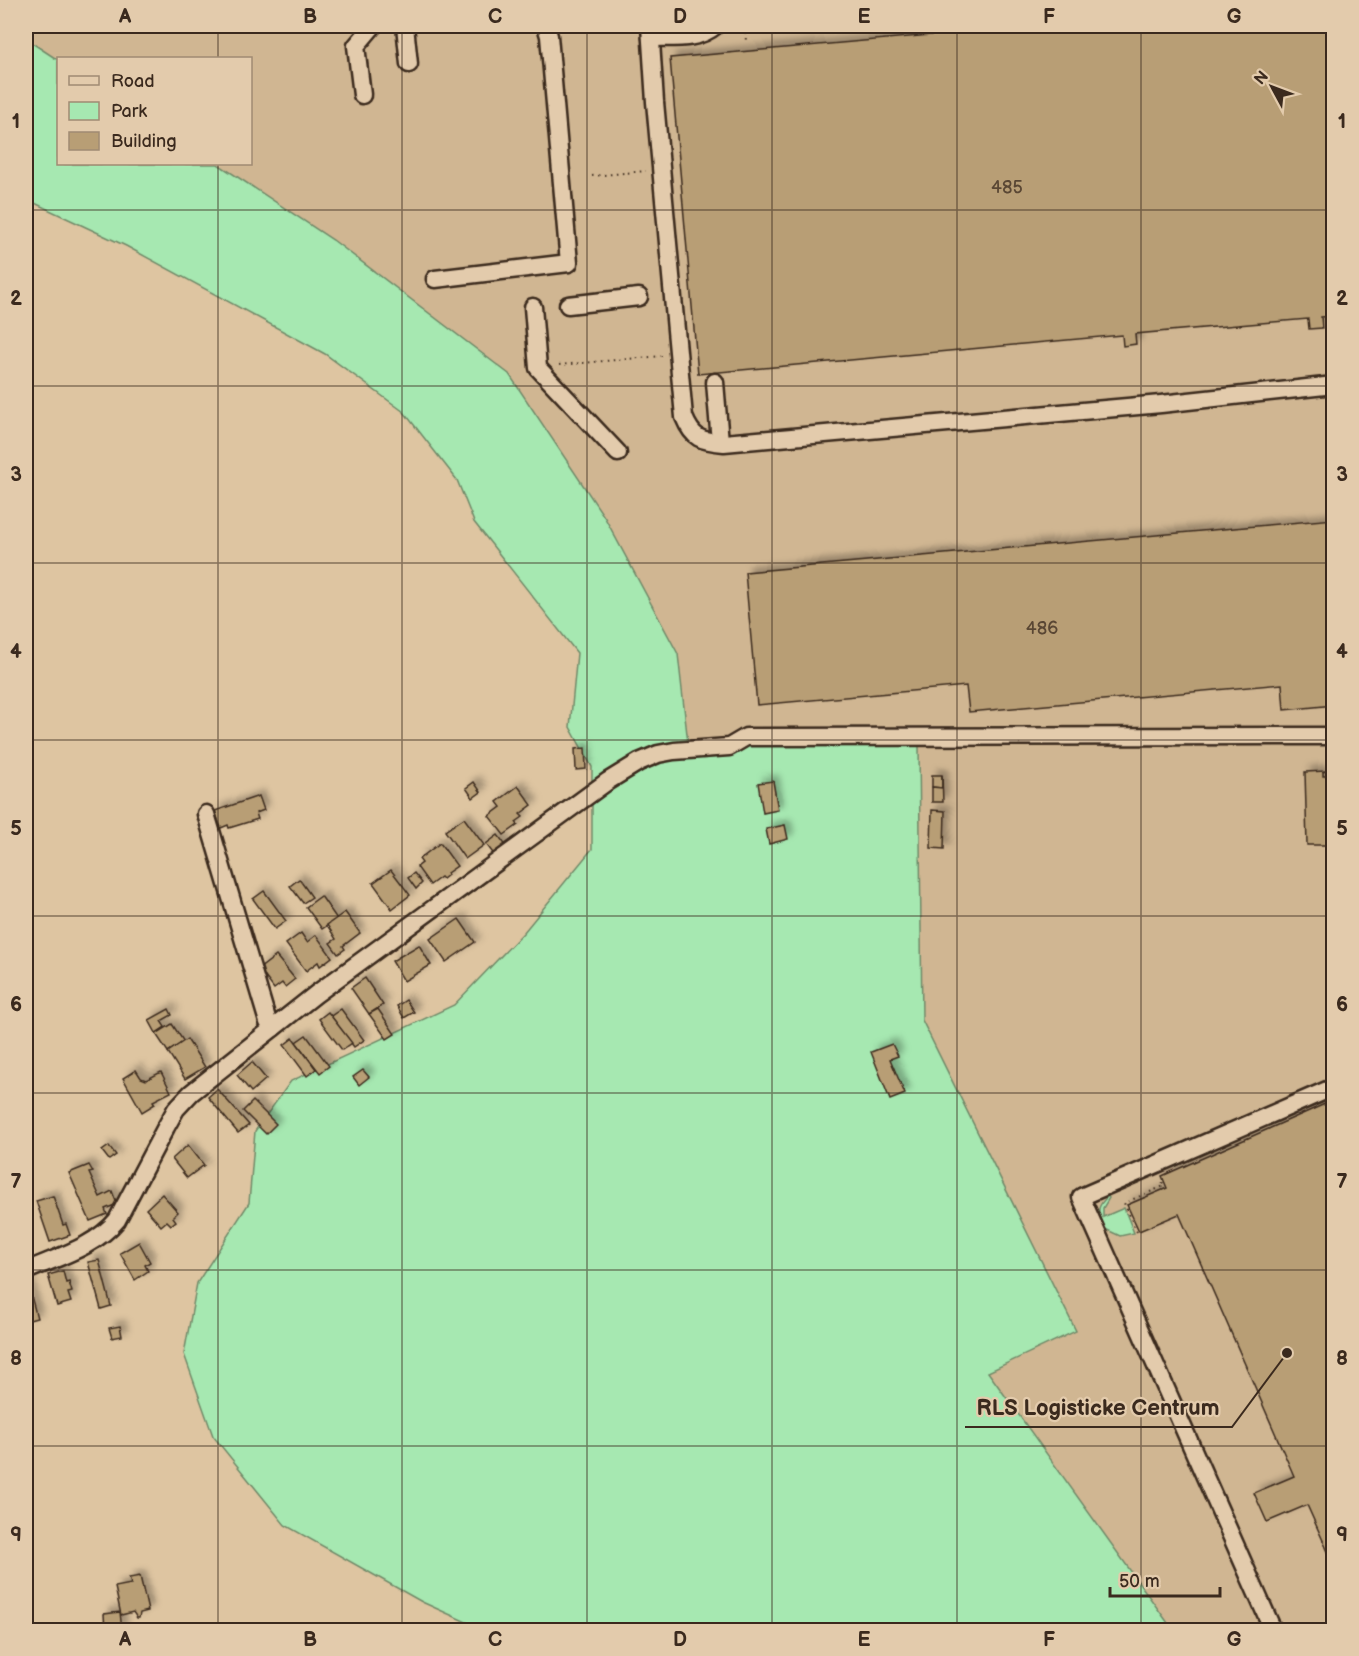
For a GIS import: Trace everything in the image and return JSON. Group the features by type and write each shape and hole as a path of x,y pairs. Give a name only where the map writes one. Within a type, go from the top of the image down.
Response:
{"street":[{"path":"362,95 356,46 373,26"},
{"path":"405,26 409,64"},
{"path":"435,279 569,263 549,36 546,26"},
{"path":"715,26 694,37 651,32 655,102 684,417 689,429 697,437 720,442 1161,404 1334,385"},
{"path":"568,305 639,297"},
{"path":"533,307 538,368 618,453"},
{"path":"715,382 720,442"},
{"path":"26,1271 82,1246 109,1230 117,1220 176,1109 191,1093 273,1028 608,781 639,762 658,754 729,747 746,737 1334,736"},
{"path":"206,814 268,1022 273,1028"},
{"path":"1273,1630 1081,1197 1334,1087"}],"path":[{"path":"745,26 746,42"},
{"path":"592,176 646,171"},
{"path":"556,366 662,356"}],"shaded area":[{"path":"26,26 1333,26 1333,1630 1173,1630 988,1372 1076,1331 922,1020 919,746 688,743 678,654 605,518 509,374 333,240 220,165 252,165 252,57 57,57 57,59 26,39"}],"green space":[{"path":"26,39 57,59 57,165 220,165 333,240 509,374 605,518 678,654 688,743 919,746 922,1020 1076,1331 988,1372 1173,1630 484,1630 422,1602 285,1525 213,1436 184,1354 197,1283 249,1203 255,1131 291,1081 454,1005 524,932 592,849 592,767 570,727 577,653 474,522 457,480 404,412 325,354 126,246 26,199"},
{"path":"1108,1196 1103,1208 1103,1217 1124,1208 1134,1233 1120,1236 1103,1228 1099,1207"}],"building":[{"path":"1033,26 1334,26 1334,316 1321,317 1322,328 1309,329 1308,319 1135,334 1136,344 1123,346 1122,335 698,374 670,58"},
{"path":"1334,519 1334,705 1284,710 1282,684 969,712 966,686 757,705 745,572"},
{"path":"585,748 586,769 576,770 575,749"},
{"path":"1326,771 1323,772 1323,776 1334,776 1334,845 1307,845 1305,772"},
{"path":"932,775 942,775 942,788 932,787"},
{"path":"942,775 943,802 932,802 932,787 942,788"},
{"path":"773,781 778,810 763,813 758,783"},
{"path":"474,782 481,792 473,798 466,788"},
{"path":"518,786 532,805 520,814 523,817 516,822 518,825 504,835 489,816 501,807 497,802"},
{"path":"259,796 264,810 256,813 258,819 229,828 228,825 221,828 215,811"},
{"path":"932,810 945,811 944,849 931,848"},
{"path":"464,818 484,845 465,859 445,831"},
{"path":"785,825 788,839 769,844 766,829"},
{"path":"498,835 507,847 495,856 486,844"},
{"path":"440,843 457,866 443,879 441,877 430,885 417,867 422,863 419,859"},
{"path":"391,870 410,895 392,909 373,883"},
{"path":"414,873 422,883 416,889 408,878"},
{"path":"299,879 312,897 303,903 290,886"},
{"path":"264,891 286,921 275,929 253,899"},
{"path":"321,896 337,919 322,929 306,907"},
{"path":"345,912 360,933 343,946 345,949 338,954 330,943 336,939 327,925"},
{"path":"459,919 475,942 446,962 430,939"},
{"path":"301,933 307,942 316,935 332,957 320,966 318,962 306,971 286,944"},
{"path":"419,945 431,965 404,981 392,961"},
{"path":"276,956 295,979 285,987 282,983 274,989 259,969"},
{"path":"365,978 383,1005 369,1014 351,988"},
{"path":"406,1000 414,1012 404,1018 397,1006"},
{"path":"169,1009 172,1015 161,1021 165,1027 156,1033 149,1020"},
{"path":"341,1009 364,1040 354,1047 331,1016"},
{"path":"378,1009 395,1034 387,1039 369,1014"},
{"path":"328,1012 352,1043 342,1050 319,1019"},
{"path":"172,1024 184,1042 168,1052 156,1034"},
{"path":"306,1035 329,1066 320,1073 296,1042"},
{"path":"293,1038 316,1069 307,1076 284,1045"},
{"path":"187,1039 205,1067 185,1079 168,1052"},
{"path":"892,1044 898,1056 890,1059 905,1094 890,1100 871,1052"},
{"path":"252,1062 266,1079 251,1092 237,1075"},
{"path":"136,1070 141,1078 146,1080 161,1072 171,1092 153,1101 155,1104 142,1112 123,1078"},
{"path":"363,1070 369,1077 359,1085 353,1077"},
{"path":"217,1089 249,1125 238,1133 208,1097"},
{"path":"1334,1100 1334,1565 1307,1505 1267,1522 1254,1493 1294,1476 1179,1214 1139,1231 1127,1205 1167,1188 1162,1176"},
{"path":"253,1101 276,1124 266,1134 243,1111"},
{"path":"188,1145 204,1165 187,1178 172,1159"},
{"path":"109,1146 116,1155 109,1160 102,1151"},
{"path":"89,1165 93,1172 89,1173 100,1197 112,1191 117,1204 105,1209 107,1214 90,1221 69,1173"},
{"path":"162,1194 178,1212 173,1217 176,1221 171,1225 167,1221 161,1226 146,1209"},
{"path":"53,1196 63,1225 66,1224 70,1235 50,1242 36,1201"},
{"path":"139,1242 150,1262 145,1265 148,1271 135,1280 120,1253"},
{"path":"99,1260 111,1306 101,1309 88,1262"},
{"path":"63,1271 66,1283 69,1282 72,1292 68,1293 71,1302 57,1306 48,1275"},
{"path":"26,1282 37,1318 26,1321"},
{"path":"120,1326 122,1336 112,1338 109,1328"},
{"path":"140,1576 148,1611 140,1613 139,1618 133,1612 121,1615 115,1587 131,1584 129,1578"},
{"path":"120,1612 122,1630 105,1630 104,1614"}],"place":[{"name":"RLS Logisticke Centrum","path":"1287,1353"}]}
